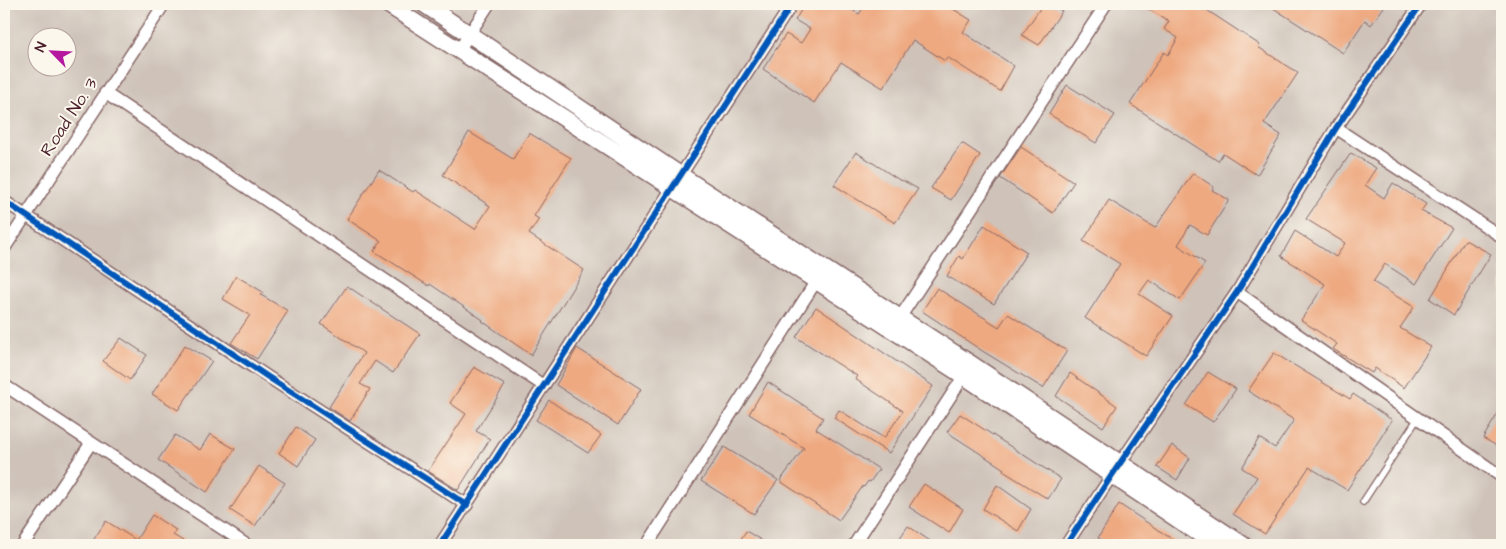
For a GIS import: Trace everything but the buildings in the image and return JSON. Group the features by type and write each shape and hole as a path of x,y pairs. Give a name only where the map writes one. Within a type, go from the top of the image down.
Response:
{"main road":[{"path":"387,4 498,75 676,182 1116,468 1243,545"},
{"path":"424,4 508,60 676,182"},
{"path":"498,75 508,60"},
{"path":"1116,468 1216,545"}],"street":[{"name":"Road No. 3","path":"4,249 104,93 164,4"},
{"path":"459,50 489,4"},
{"path":"440,545 792,4"},
{"path":"896,324 1106,4"},
{"path":"1066,545 1116,468 1237,292 1336,128 1421,4"},
{"path":"104,93 544,386"},
{"path":"1336,128 1502,238"},
{"path":"4,201 268,378 467,505"},
{"path":"647,545 820,275"},
{"path":"1237,292 1502,477"},
{"path":"854,545 967,370"},
{"path":"4,386 247,545"},
{"path":"23,545 91,443"}],"lane":[{"path":"1363,502 1418,418"}],"shaded area":[{"path":"4,4 1502,4 1502,545 4,545"}],"cycle path":[{"path":"440,545 792,4"},
{"path":"1066,545 1237,292 1336,128 1421,4"},
{"path":"4,201 268,377 467,505"}]}
